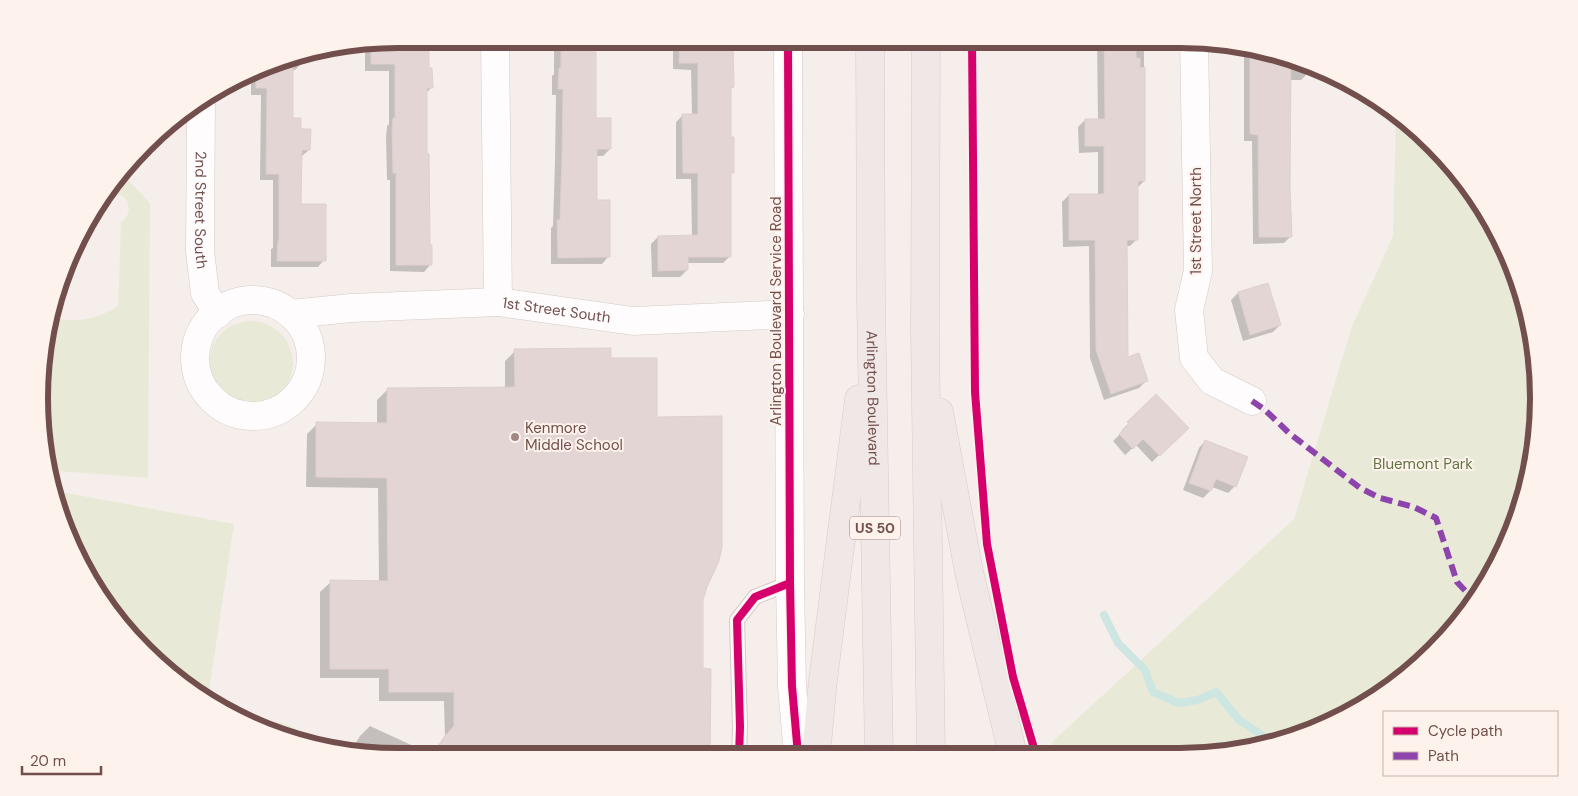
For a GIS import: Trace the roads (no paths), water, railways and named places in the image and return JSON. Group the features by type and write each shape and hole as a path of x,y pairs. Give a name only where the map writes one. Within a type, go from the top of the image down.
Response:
{"highway":[{"name":"Arlington Boulevard","path":"870,48 871,301 879,748"},
{"path":"926,48 925,334 931,748"},
{"path":"817,748 823,680 871,301"},
{"path":"925,334 969,572 1011,748"}],"street":[{"name":"1st Street South","path":"495,48 498,302 634,321 790,314"},
{"name":"Arlington Boulevard Service Road","path":"788,48 790,583 792,686 797,748"},
{"name":"1st Street North","path":"1194,48 1198,271 1189,310 1194,358 1212,381 1252,401"},
{"name":"2nd Street South","path":"201,108 200,252 205,293 218,314"},
{"path":"243,301 263,301 274,304 292,314 305,331 311,353 310,373 300,393 286,407 267,415 247,416 233,413 216,403 208,394 198,376 196,351 202,332 209,321 218,314 225,308 243,301"},
{"path":"292,314 351,308 498,302"}],"lane":[{"path":"739,748 736,620 755,597 790,583"}],"waterway":[{"path":"1104,615 1118,643 1145,670 1153,692 1178,703 1198,700 1216,692 1239,720 1266,738"}],"place":[{"name":"Kenmore Middle School","path":"515,437"}],"park label":[{"name":"Bluemont Park","path":"1423,464"}]}
